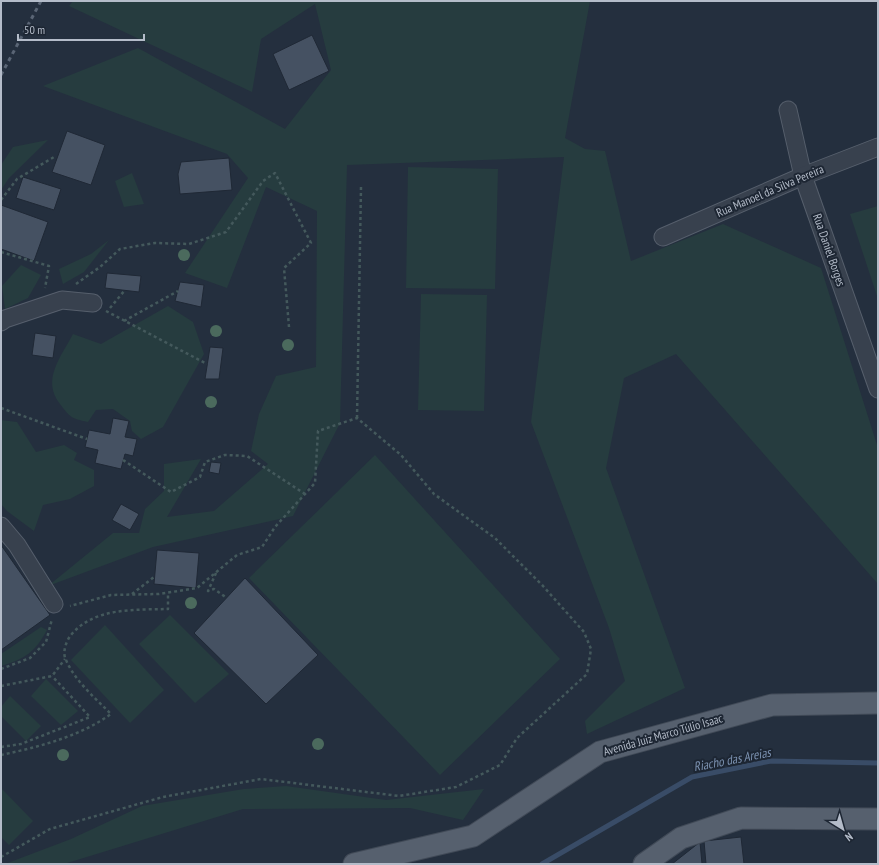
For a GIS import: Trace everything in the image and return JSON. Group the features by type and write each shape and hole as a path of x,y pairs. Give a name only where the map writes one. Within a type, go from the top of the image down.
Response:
{"main road":[{"name":"Avenida Juiz Marco Túlio Isaac","path":"354,864 473,836 600,752 772,705 878,703"},
{"path":"644,864 681,838 741,818 878,819"}],"street":[{"name":"Rua Daniel Borges","path":"788,110 803,176 878,389"},
{"name":"Rua Manoel da Silva Pereira","path":"662,237 803,176 878,146"},
{"path":"1,322 5,319 62,300 100,307"},
{"path":"1,526 17,545 54,609"}],"path":[{"path":"1,200 16,180 28,171 54,158"},
{"path":"70,287 100,267 120,249 155,243 189,244 226,232 263,181 275,173 311,242 284,268 288,327"},
{"path":"357,418 361,187"},
{"path":"1,252 49,266 43,300 33,310"},
{"path":"125,290 100,307 207,364"},
{"path":"124,321 178,291"},
{"path":"1,408 87,439"},
{"path":"1,669 30,658 46,642 54,609 111,595 168,593 197,588 237,555 262,547 275,526 315,483 318,431 357,418"},
{"path":"1,857 50,829 163,797 261,779 399,796 456,787 500,765 517,738 587,674 591,649 584,632 543,586 495,538 434,494 401,455 357,418"},
{"path":"123,460 171,492 200,477 205,462 225,455 247,456 305,494"},
{"path":"216,572 208,591 214,589 227,598"},
{"path":"131,594 154,577"},
{"path":"1,755 37,747 84,730 111,714 77,679 65,659 66,641 76,629 89,619 122,610 168,608 168,593"},
{"path":"1,686 52,676 65,659"},
{"path":"1,747 21,744 90,717 52,676"}],"green space":[{"path":"73,1 590,1 565,138 585,149 605,151 631,261 723,224 821,268 878,448 878,584 676,354 624,378 606,468 685,688 587,734 585,721 625,681 609,628 531,422 564,157 347,165 340,423 293,516 153,547 48,586 113,533 139,533 145,509 164,491 164,464 201,459 167,517 214,511 268,464 251,451 259,414 276,376 316,367 317,211 266,187 227,288 185,273 248,178 227,154 43,86 138,48 285,129 331,70 315,4 261,39 252,92 69,6"},
{"path":"48,140 9,178 1,190 1,165 13,147"},
{"path":"408,167 498,169 495,289 406,288"},
{"path":"132,173 144,204 124,207 115,181"},
{"path":"878,206 878,299 850,214"},
{"path":"109,240 84,272 63,284 59,269 91,254"},
{"path":"21,265 41,275 28,298 5,309 2,286"},
{"path":"421,294 487,295 484,411 418,410"},
{"path":"168,306 193,322 204,354 163,427 141,439 132,431 130,421 113,409 96,410 88,422 69,415 60,404 52,386 55,369 73,334 101,344"},
{"path":"1,420 17,422 36,452 64,445 77,453 74,460 94,470 94,486 70,499 43,505 34,531 7,511 1,504"},
{"path":"375,455 560,659 440,775 249,578"},
{"path":"170,615 229,674 195,703 139,644"},
{"path":"105,625 164,690 130,723 71,660"},
{"path":"41,627 47,630 43,638 34,649 17,661 1,666 1,654"},
{"path":"46,679 78,711 61,725 31,696"},
{"path":"10,696 41,726 26,741 1,716 1,707"},
{"path":"286,786 386,800 484,789 463,820 410,808 243,809 64,864 5,864 71,839 142,806 244,789"},
{"path":"1,788 33,821 9,845 1,837"}],"building":[{"path":"312,35 329,71 289,90 273,54"},
{"path":"67,131 105,145 91,185 52,172"},
{"path":"229,158 232,190 180,194 178,174 181,162"},
{"path":"23,177 61,189 54,210 16,198"},
{"path":"1,205 48,222 34,261 1,249"},
{"path":"107,273 141,276 139,292 105,288"},
{"path":"180,282 204,285 201,307 175,301"},
{"path":"35,333 56,336 53,358 32,355"},
{"path":"210,347 223,348 219,379 205,379"},
{"path":"113,418 129,421 125,437 137,439 133,456 125,454 121,469 95,463 98,450 85,447 89,430 110,434"},
{"path":"211,462 221,463 219,474 209,472"},
{"path":"121,504 139,514 130,530 112,520"},
{"path":"1,545 50,615 1,650"},
{"path":"157,550 199,553 196,588 154,584"},
{"path":"245,578 318,655 266,704 194,633"},
{"path":"741,837 744,864 706,864 704,841"},
{"path":"700,842 702,864 672,864"}],"waterway":[{"name":"Riacho das Areias","path":"542,864 692,777 771,761 878,763"}],"railway":[{"path":"1,75 41,1"}]}
